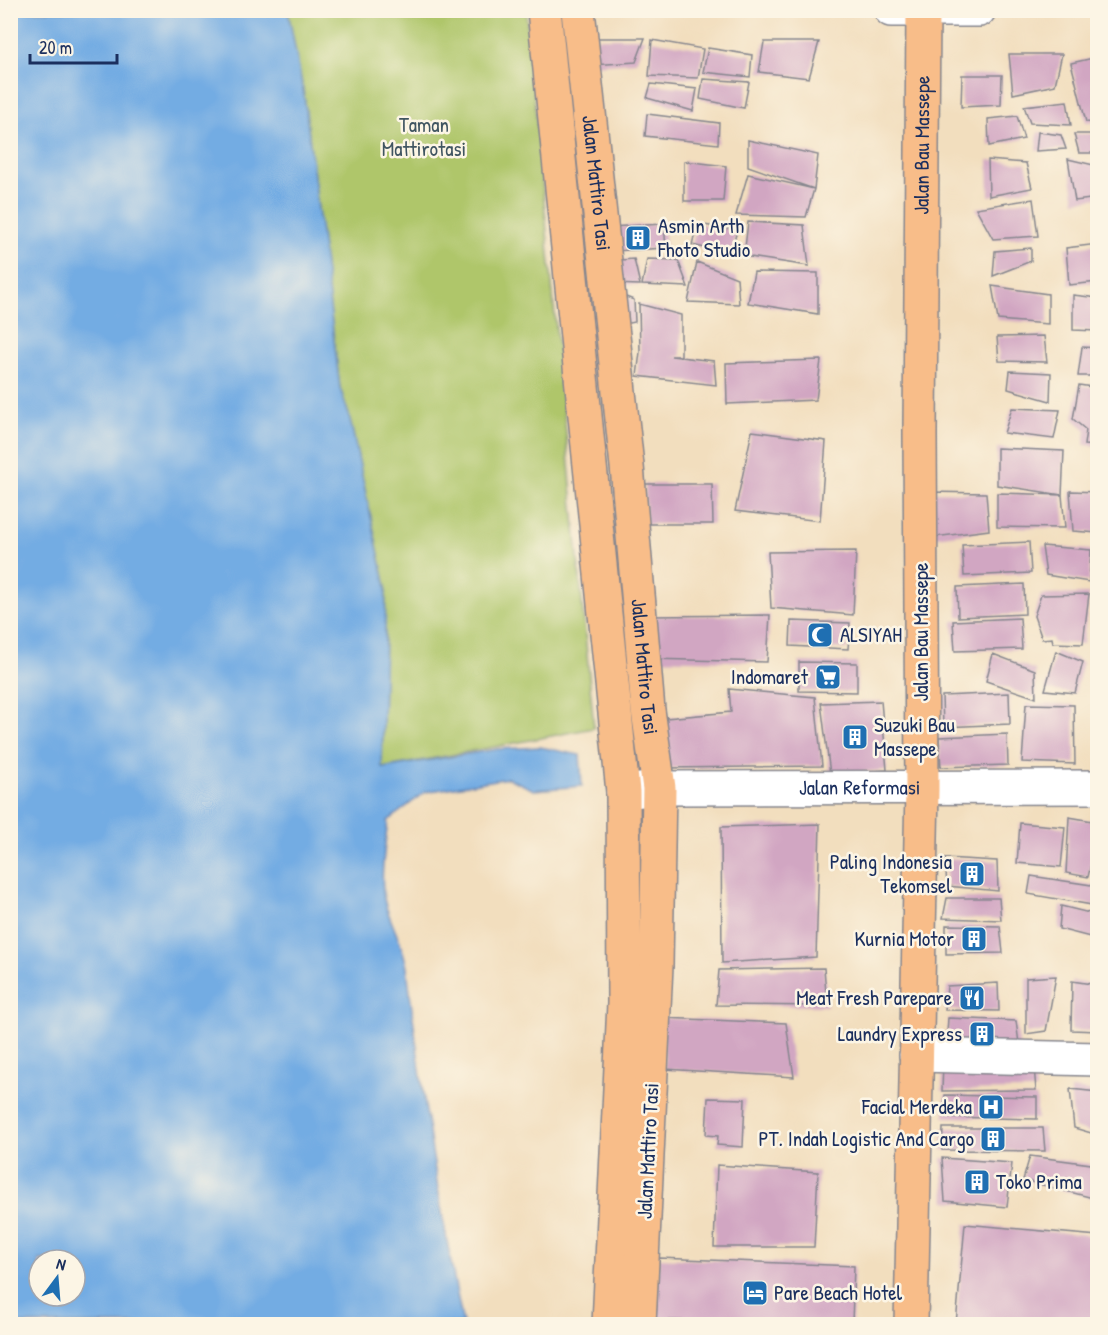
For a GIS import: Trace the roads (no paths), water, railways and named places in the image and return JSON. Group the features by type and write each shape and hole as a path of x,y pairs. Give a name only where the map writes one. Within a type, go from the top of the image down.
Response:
{"main road":[{"name":"Jalan Mattiro Tasi","path":"544,10 622,792 624,1003 609,1324"},
{"name":"Jalan Mattiro Tasi","path":"578,10 627,466 648,710 659,788 656,966 639,1324"},
{"name":"Jalan Bau Massepe","path":"911,1324 922,789 920,421 912,11"}],"street":[{"path":"912,11 979,10"},
{"name":"Jalan Reformasi","path":"622,792 659,788 1098,787"},
{"path":"916,1055 1098,1059"}],"water":[{"path":"10,11 288,11 304,95 340,388 349,415 386,587 382,768 498,749 540,747 580,755 582,786 534,790 508,778 425,792 388,821 383,862 383,894 407,968 431,1147 463,1324 11,1324"}],"place":[{"name":"Asmin Arth Fhoto Studio","path":"638,238"},
{"name":"ALSIYAH","path":"820,635"},
{"name":"Indomaret","path":"828,677"},
{"name":"Suzuki Bau Massepe","path":"855,737"},
{"name":"Paling Indonesia Tekomsel","path":"972,874"},
{"name":"Kurnia Motor","path":"974,939"},
{"name":"Meat Fresh Parepare","path":"972,998"},
{"name":"Laundry Express","path":"982,1034"},
{"name":"Facial Merdeka","path":"991,1107"},
{"name":"PT. Indah Logistic And Cargo","path":"993,1139"},
{"name":"Toko Prima","path":"977,1182"},
{"name":"Pare Beach Hotel","path":"755,1293"}],"park label":[{"name":"Taman Mattirotasi","path":"424,137"}]}
